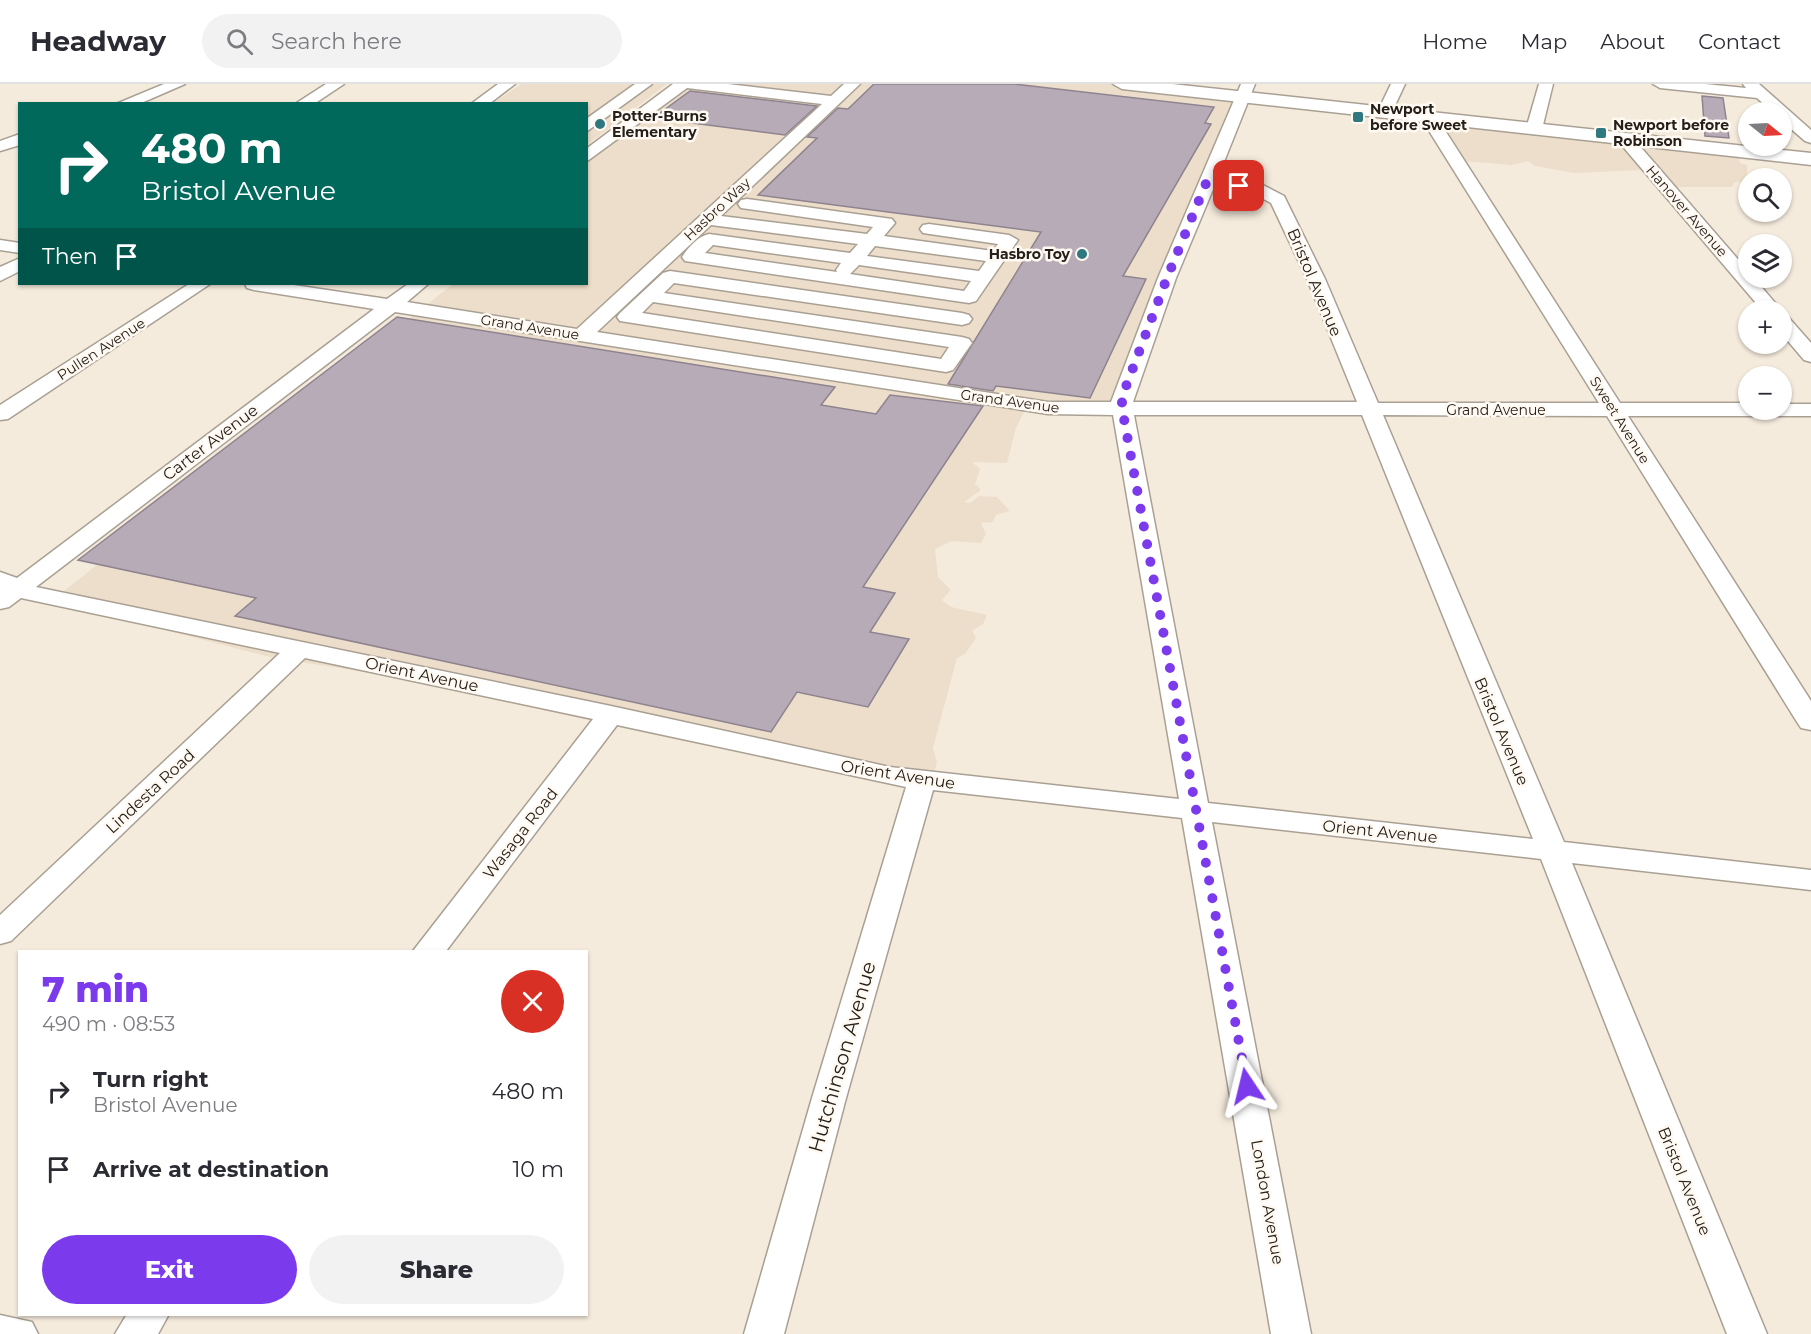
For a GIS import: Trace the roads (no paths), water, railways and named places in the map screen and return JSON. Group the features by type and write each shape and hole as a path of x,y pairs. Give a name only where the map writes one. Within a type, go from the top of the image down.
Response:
{"main road":[{"path":"1122,84 1246,91 1385,113 1811,159"}],"street":[{"path":"128,102 178,84"},
{"path":"306,102 337,84"},
{"path":"481,102 508,84"},
{"path":"588,127 645,84"},
{"path":"588,156 682,84"},
{"path":"690,84 834,101"},
{"path":"828,84 851,85"},
{"path":"1385,113 1398,84"},
{"path":"1534,129 1546,84"},
{"path":"1660,84 1755,89 1770,102"},
{"name":"Hasbro Way","path":"582,335 851,85"},
{"name":"London Avenue","path":"1246,91 1158,299 1122,397 1122,408 1291,1334"},
{"name":"Sweet Avenue","path":"1429,118 1811,722"},
{"path":"1792,122 1811,138"},
{"path":"588,130 611,139"},
{"path":"588,141 611,139"},
{"name":"Hanover Avenue","path":"1625,139 1763,300"},
{"path":"0,146 18,140"},
{"name":"Bristol Avenue","path":"1207,181 1255,188 1272,193 1278,200 1316,279 1552,850 1747,1334"},
{"path":"747,204 886,223 838,279 758,363"},
{"path":"707,219 998,257"},
{"path":"929,229 1009,240 969,297 691,257 709,239 983,277"},
{"path":"0,245 18,248"},
{"path":"0,274 18,264"},
{"path":"649,296 962,343 946,366 627,317 649,296 670,277 962,319"},
{"name":"Pullen Avenue","path":"0,414 199,285"},
{"name":"Grand Avenue","path":"260,285 1048,408 1811,410"},
{"name":"Carter Avenue","path":"6,590 418,285"},
{"path":"1792,334 1811,356"},
{"name":"Orient Avenue","path":"6,590 611,714 890,776 1811,880"},
{"name":"Lindesta Road","path":"0,933 299,649"},
{"name":"Wasaga Road","path":"430,950 611,714"},
{"name":"Hutchinson Avenue","path":"764,1334 922,780"},
{"path":"135,1334 148,1316"},
{"path":"0,1332 18,1334"}],"place":[{"name":"Newport before Sweet","path":"1358,117"},
{"name":"Potter-Burns Elementary","path":"600,124"},
{"name":"Newport before Robinson","path":"1601,133"},
{"name":"Hasbro Toy","path":"1082,254"}]}
